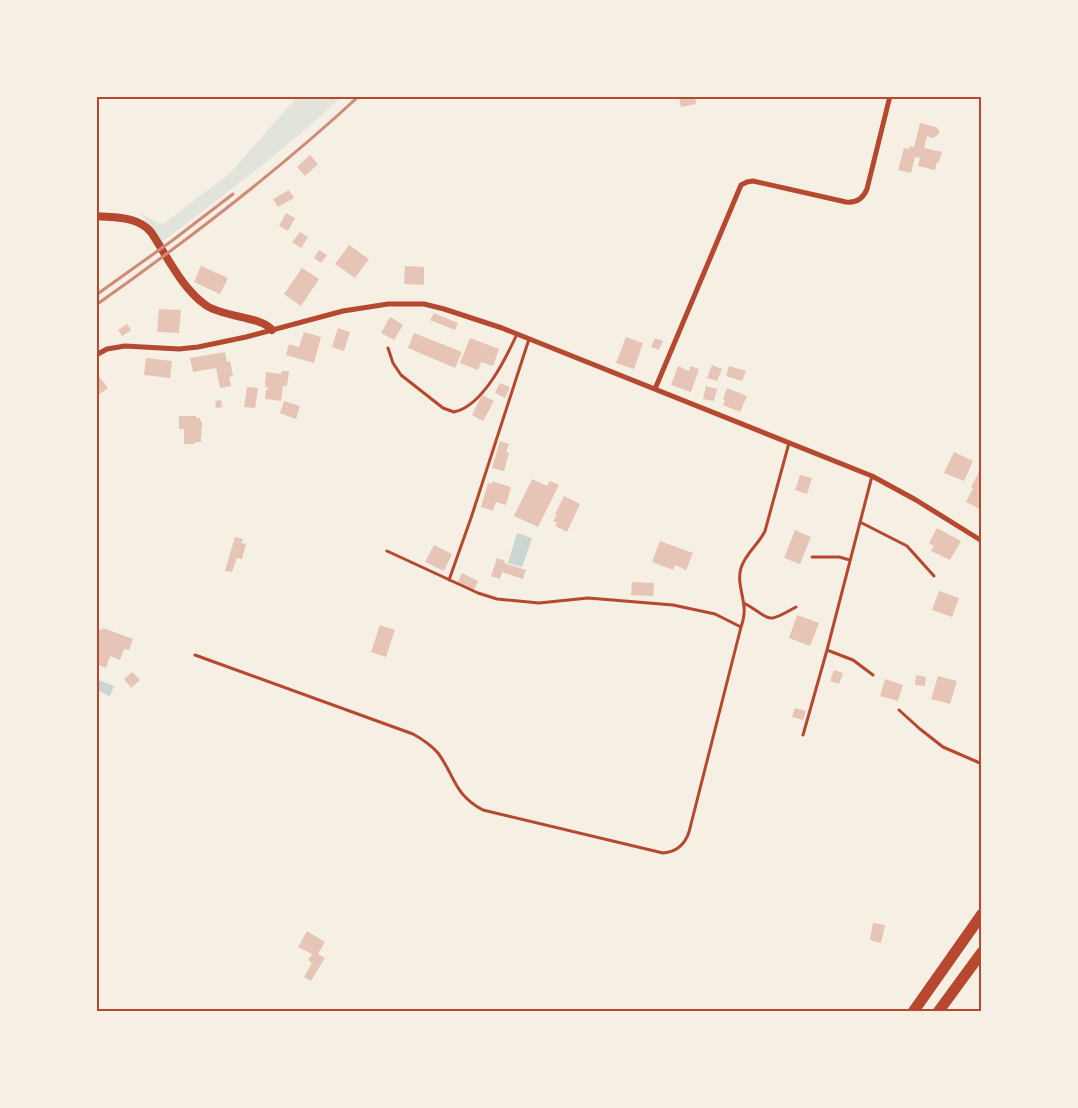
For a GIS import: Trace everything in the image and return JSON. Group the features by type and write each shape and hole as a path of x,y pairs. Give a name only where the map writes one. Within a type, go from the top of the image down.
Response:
{"highway":[{"path":"913,1012 982,914"},
{"path":"938,1012 982,952"}],"street":[{"path":"655,389 739,188 744,183 753,182 846,202 858,200 864,196 867,188 890,96"},
{"path":"96,216 131,220 140,223 151,232 176,271 193,293 207,306 228,315 258,321 267,325 272,330"},
{"path":"96,354 108,349 125,346 178,349 198,347 343,311 388,304 407,303 440,308 517,334 872,476 916,500 982,542"}],"lane":[{"path":"388,348 393,363 401,375 443,408 454,412 466,406 488,384 503,362 517,334"},
{"path":"449,580 472,518 529,339"},
{"path":"195,655 413,734 436,751 462,794 472,804 483,810 663,853 678,849 686,841 689,832 741,627 744,602 739,578 740,569 765,531 789,443"},
{"path":"803,735 872,476"},
{"path":"860,522 907,546 934,576"},
{"path":"387,551 483,595 518,602 546,603 588,598 678,606 715,614 741,627"},
{"path":"812,557 839,557 850,560"},
{"path":"744,602 771,619 796,607"},
{"path":"827,650 853,660 873,675"},
{"path":"899,710 943,747 982,764"}],"shaded area":[{"path":"298,96 342,96 277,154 162,242 140,213 162,225 230,173"},
{"path":"517,533 532,538 522,567 508,563"},
{"path":"96,679 114,686 110,696 96,690"}],"building":[{"path":"679,96 695,96 696,104 681,107"},
{"path":"920,123 936,127 939,130 939,134 933,138 927,136 924,148 942,152 939,162 937,162 935,170 918,166 920,158 915,157 911,173 898,170 904,148 914,147"},
{"path":"310,155 318,164 305,176 297,167"},
{"path":"289,190 294,198 278,207 273,199"},
{"path":"286,213 295,218 288,231 279,226"},
{"path":"300,232 308,237 301,248 292,242"},
{"path":"349,245 369,259 355,278 335,264"},
{"path":"319,250 327,255 321,263 314,258"},
{"path":"201,266 228,278 220,294 194,282"},
{"path":"405,266 424,267 424,285 404,284"},
{"path":"302,268 319,279 301,306 284,294"},
{"path":"159,309 181,310 179,333 157,332"},
{"path":"434,313 458,323 455,330 430,320"},
{"path":"390,317 403,325 394,340 381,333"},
{"path":"127,324 131,330 122,336 118,330"},
{"path":"338,328 350,332 344,351 332,347"},
{"path":"304,332 321,337 314,363 286,355 289,344 299,347"},
{"path":"414,333 462,352 455,368 408,348"},
{"path":"626,337 643,343 634,369 616,363"},
{"path":"470,338 499,349 493,366 481,362 478,370 460,363"},
{"path":"655,338 663,341 659,350 651,347"},
{"path":"225,352 227,362 230,361 233,376 229,377 231,386 220,388 216,368 193,372 190,358"},
{"path":"146,358 172,361 170,378 144,375"},
{"path":"712,365 722,369 717,381 707,378"},
{"path":"678,366 689,371 691,366 699,369 691,392 671,385"},
{"path":"729,366 746,371 742,381 726,376"},
{"path":"282,371 289,371 287,386 283,386 281,401 265,399 266,390 268,390 265,387 266,372 281,374"},
{"path":"98,375 108,388 98,395 96,392 96,377"},
{"path":"500,383 510,387 505,398 495,393"},
{"path":"706,386 717,389 714,401 703,399"},
{"path":"247,387 258,388 255,408 244,407"},
{"path":"727,388 747,396 740,412 723,405"},
{"path":"482,395 494,401 483,421 472,415"},
{"path":"221,400 222,407 216,408 215,401"},
{"path":"284,401 300,406 296,419 280,413"},
{"path":"179,416 196,416 196,418 200,418 200,421 202,421 201,442 184,444 184,429 179,429"},
{"path":"500,441 509,444 506,452 509,453 504,471 492,468"},
{"path":"954,452 973,461 964,481 944,473"},
{"path":"979,472 982,473 982,510 966,502"},
{"path":"800,475 812,478 807,494 795,490"},
{"path":"532,479 547,486 550,481 559,485 538,527 514,516"},
{"path":"492,481 511,487 506,505 496,502 493,511 481,507 488,483 492,484"},
{"path":"564,496 580,504 567,532 555,526 557,523 553,521"},
{"path":"937,528 961,541 950,560 931,551 934,546 929,543"},
{"path":"795,530 811,537 800,564 784,558"},
{"path":"235,537 243,539 241,543 246,544 242,559 237,558 232,572 225,571"},
{"path":"660,541 693,553 686,570 675,565 673,570 652,562"},
{"path":"434,545 452,554 444,571 425,562"},
{"path":"497,558 505,561 504,563 526,570 523,579 502,572 500,579 491,576"},
{"path":"462,573 478,581 474,590 458,582"},
{"path":"632,582 654,583 653,596 631,595"},
{"path":"939,591 959,598 952,617 932,610"},
{"path":"797,615 819,623 810,646 789,638"},
{"path":"380,625 395,630 386,657 371,652"},
{"path":"96,628 102,630 103,628 133,639 129,650 124,649 120,660 110,656 106,668 96,664"},
{"path":"834,670 843,673 839,684 830,681"},
{"path":"132,672 140,680 131,688 124,679"},
{"path":"916,675 926,677 925,686 915,685"},
{"path":"938,676 957,681 950,704 931,699"},
{"path":"885,679 903,685 898,701 880,696"},
{"path":"795,708 806,711 803,720 792,717"},
{"path":"873,923 885,925 881,943 870,940"},
{"path":"307,931 325,942 318,954 325,958 311,981 304,977 312,963 308,960 312,954 298,947"}],"railway":[{"path":"96,305 231,205 296,152 359,96"},
{"path":"96,295 233,194"}]}
